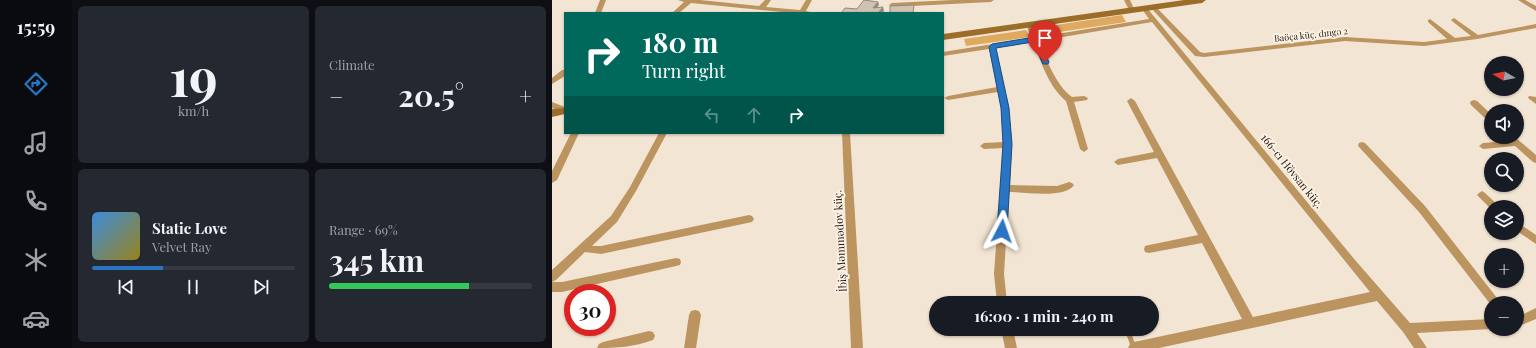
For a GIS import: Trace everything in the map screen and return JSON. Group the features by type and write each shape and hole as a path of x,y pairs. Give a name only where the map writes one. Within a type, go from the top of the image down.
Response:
{"street":[{"path":"598,12 603,0"},
{"path":"676,12 684,0 721,2 741,6 802,12 809,0"},
{"path":"762,8 768,0"},
{"path":"888,12 894,3 991,0"},
{"path":"1127,0 1132,11"},
{"path":"944,37 1030,26 1202,0"},
{"path":"1521,0 1536,8"},
{"path":"735,12 741,6"},
{"name":"166-cı Hövsan küç.","path":"1150,8 1154,20 1351,263 1407,328 1421,348"},
{"name":"Baöça küç. dıngə 2","path":"1150,8 1198,54 1204,55 1345,40 1408,44 1477,37 1536,26"},
{"path":"944,54 1154,20"},
{"path":"1454,20 1477,37"},
{"path":"1430,21 1453,40"},
{"path":"1030,26 1050,74 1063,96 1070,100 1084,98"},
{"path":"992,47 1005,108 1008,144 999,274 1001,296"},
{"path":"552,82 564,73"},
{"path":"948,98 1001,89"},
{"path":"1070,100 1084,149"},
{"path":"1131,101 1250,323"},
{"path":"1474,103 1484,112"},
{"path":"552,105 564,111"},
{"path":"552,113 564,111"},
{"path":"552,180 575,134"},
{"path":"552,277 614,219 632,190 662,134"},
{"name":"İbiş Məmmədov küç.","path":"846,134 857,348"},
{"path":"984,146 1008,144"},
{"path":"1483,146 1493,144"},
{"path":"1518,144 1536,160"},
{"path":"1362,145 1422,209 1490,296"},
{"path":"1118,162 1160,154"},
{"path":"1005,188 1058,190 1069,185"},
{"path":"1482,195 1487,200"},
{"path":"584,248 601,250 749,219"},
{"path":"1524,231 1536,240"},
{"path":"1149,249 1205,238"},
{"path":"552,287 562,287 676,262"},
{"path":"1134,348 1380,295"},
{"path":"1524,320 1530,318 1536,313"},
{"path":"690,348 696,314"},
{"path":"1407,328 1484,324"},
{"path":"603,348 649,336"},
{"path":"1008,336 1011,348"}],"lane":[{"path":"1130,336 1134,348"}],"shaded area":[{"path":"1122,15 1126,22 1039,35 1036,28"},
{"path":"1026,30 1030,37 966,46 964,39"}],"building":[{"path":"864,0 878,2 873,8 883,7 879,12 842,12 845,8 857,9"},
{"path":"914,5 913,12 890,12 890,6"}],"route":[{"path":"1002,231 1008,144 1005,108 992,47 1035,40 1045,62"}]}
